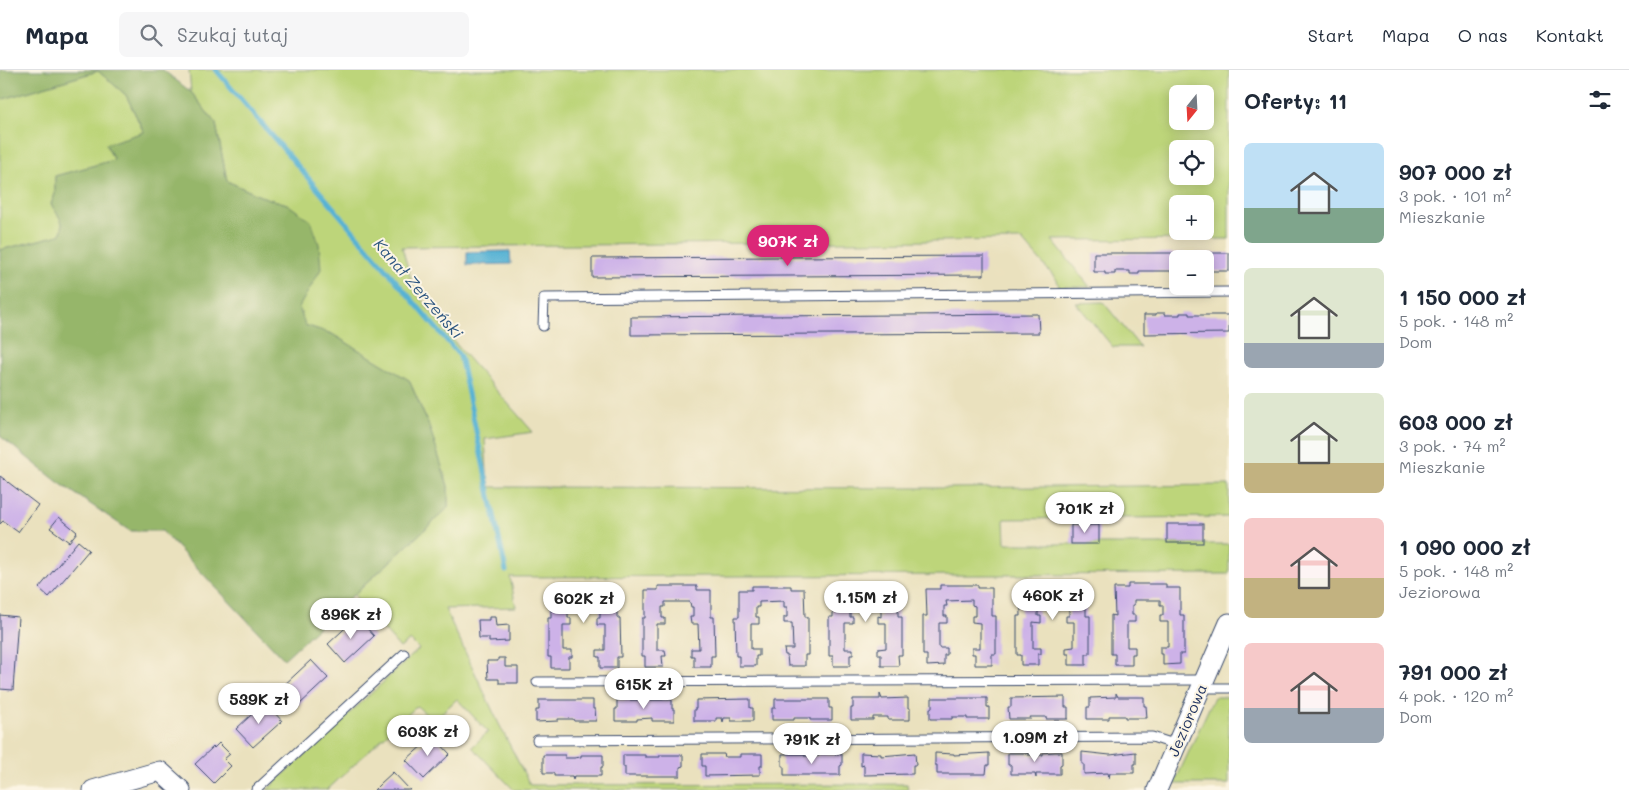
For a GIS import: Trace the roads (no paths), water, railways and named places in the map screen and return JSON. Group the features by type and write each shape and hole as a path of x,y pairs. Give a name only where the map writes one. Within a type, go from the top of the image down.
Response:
{"street":[{"name":"Jeziorowa","path":"1157,790 1229,623"},
{"path":"93,790 160,771 181,790"}],"lane":[{"path":"543,326 544,298 1229,292"},
{"path":"256,790 404,654"},
{"path":"537,682 1203,684 1229,688"},
{"path":"537,740 1152,737 1176,745"}],"water":[{"path":"510,251 511,264 467,265 467,252"}],"waterway":[{"name":"Kanał Zerzeński","path":"216,70 460,356 506,571"}]}
